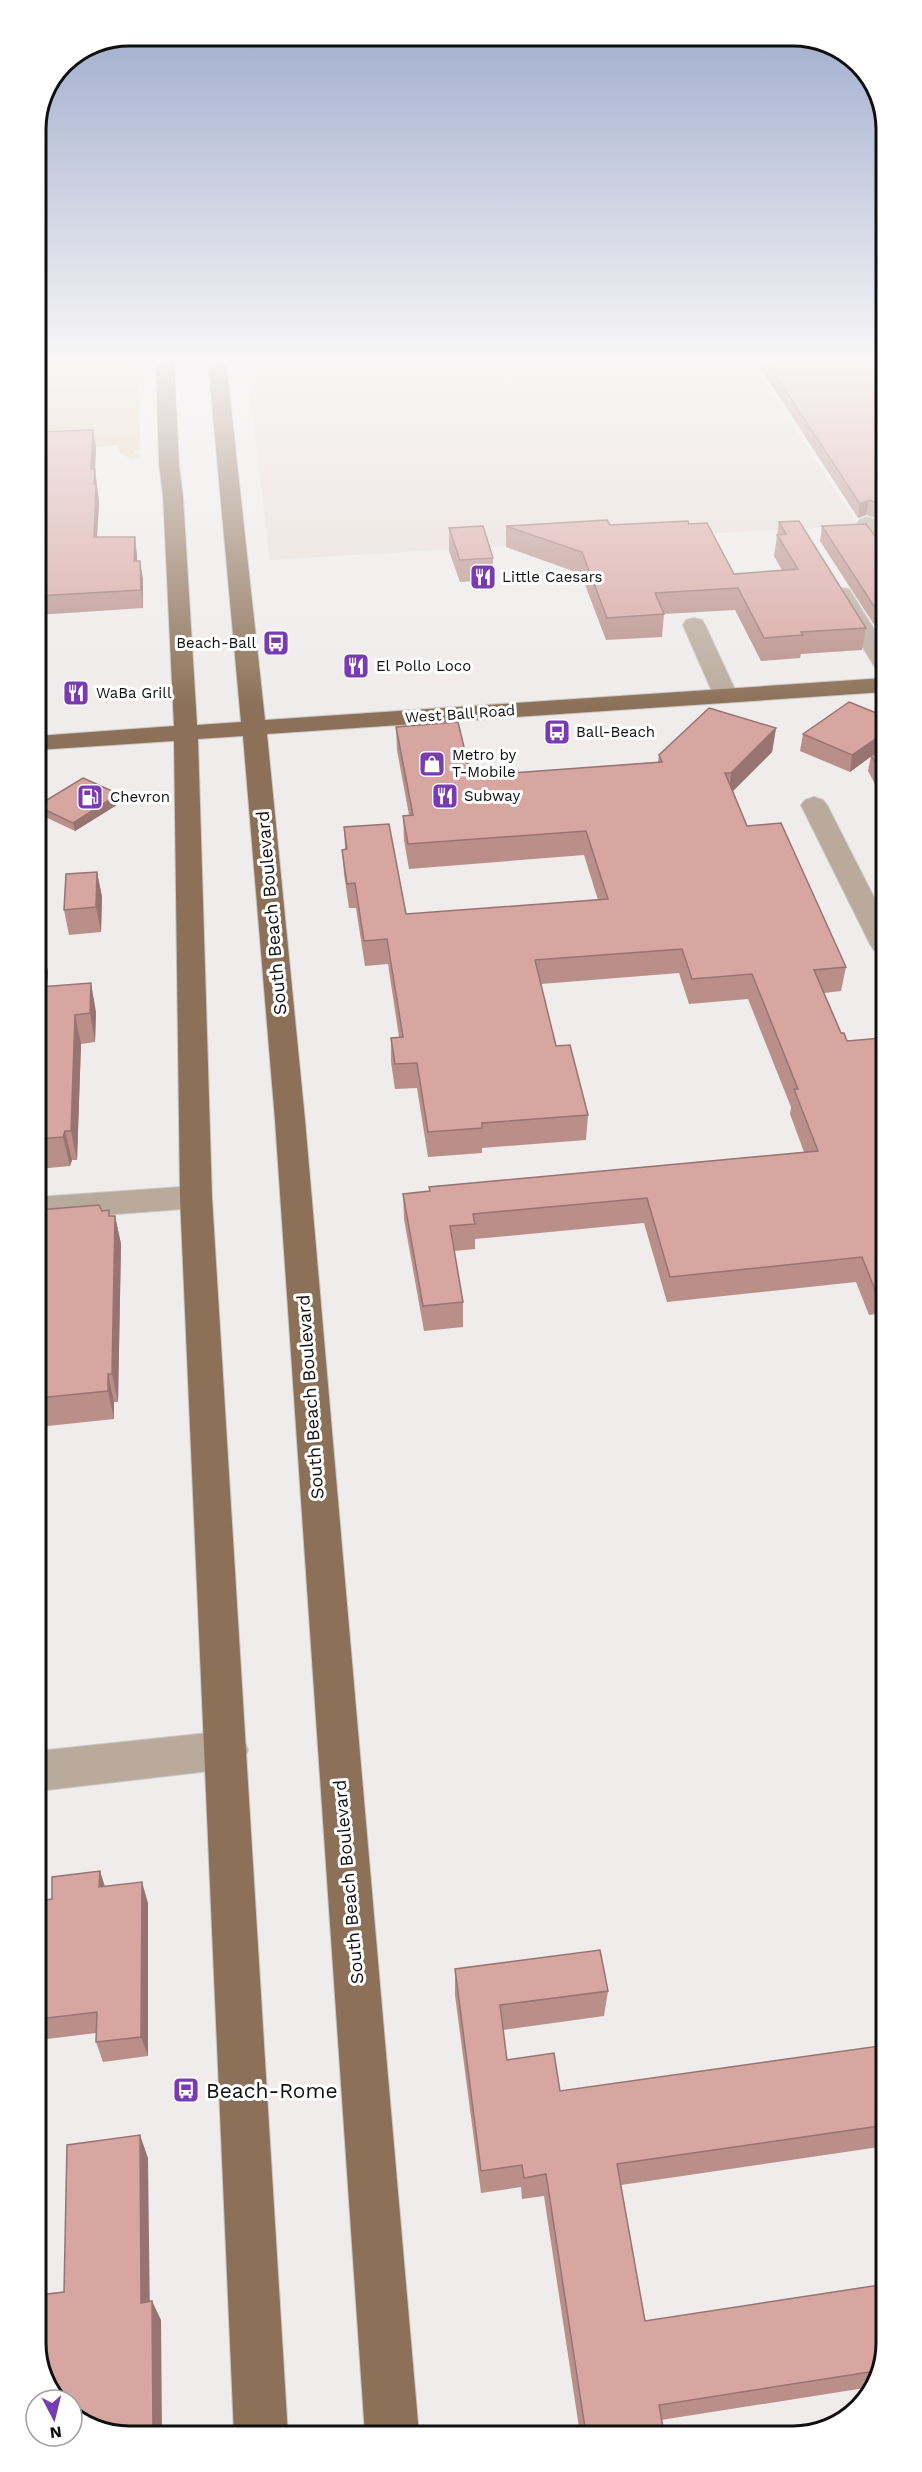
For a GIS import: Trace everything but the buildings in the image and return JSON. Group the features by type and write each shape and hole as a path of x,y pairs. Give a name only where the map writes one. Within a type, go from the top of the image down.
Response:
{"main road":[{"path":"170,476 186,733 196,1197 227,1750 261,2425"},
{"name":"South Beach Boulevard","path":"229,476 255,728 290,1120 392,2425"},
{"name":"West Ball Road","path":"47,742 876,686"}],"street":[{"path":"867,523 876,538"},
{"path":"833,581 876,651"},
{"path":"694,625 726,696"},
{"path":"814,805 876,928"},
{"path":"47,1208 196,1197"},
{"path":"46,1771 227,1750"}],"shaded area":[{"path":"260,476 826,476 858,525 270,560"}],"place":[{"name":"Little Caesars","path":"483,577"},
{"name":"Beach-Ball","path":"276,643"},
{"name":"El Pollo Loco","path":"356,666"},
{"name":"WaBa Grill","path":"76,693"},
{"name":"Ball-Beach","path":"557,732"},
{"name":"Metro by T-Mobile","path":"432,764"},
{"name":"Subway","path":"445,796"},
{"name":"Chevron","path":"90,797"},
{"name":"Beach-Rome","path":"186,2090"}]}
